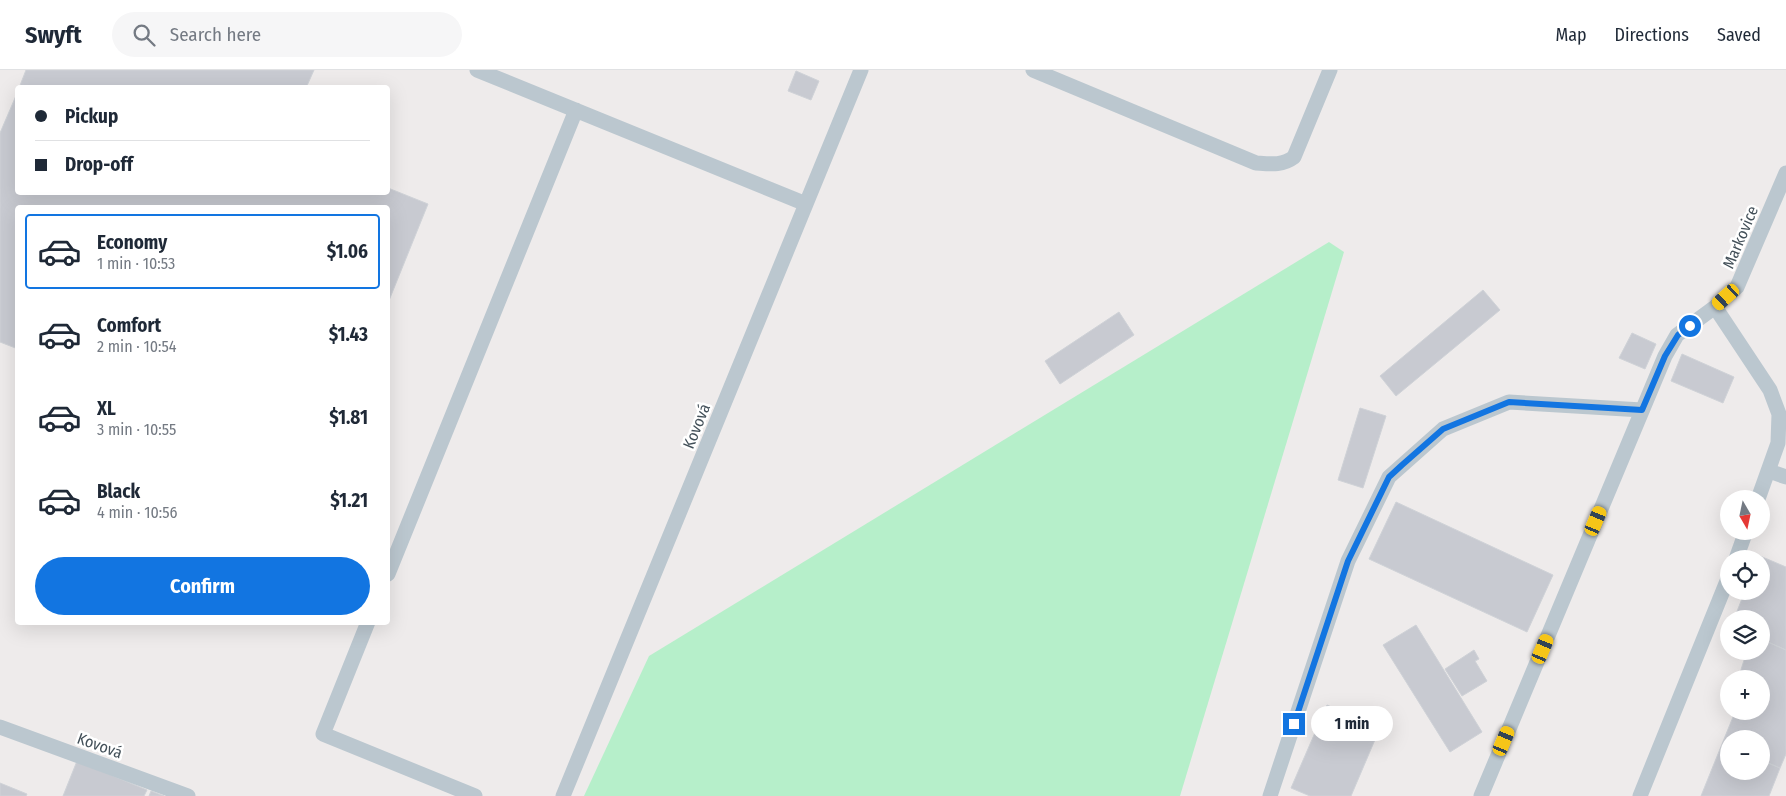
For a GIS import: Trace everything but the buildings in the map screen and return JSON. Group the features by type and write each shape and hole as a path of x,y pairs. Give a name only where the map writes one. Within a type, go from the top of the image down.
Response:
{"lane":[{"path":"477,70 806,204"},
{"name":"Kovová","path":"563,796 861,70"},
{"path":"1033,70 1256,163 1274,164 1287,162 1294,157 1330,70"},
{"path":"390,569 576,110"},
{"name":"Markovice","path":"1481,796 1665,356 1678,335 1715,307 1737,287 1786,173"},
{"path":"1715,307 1770,390 1783,425 1761,490"},
{"path":"1270,796 1348,561 1389,477 1443,429 1509,402 1642,410"},
{"path":"1768,471 1786,477"},
{"path":"1640,796 1720,598"},
{"path":"367,625 322,734 475,796"},
{"name":"Kovová","path":"0,727 188,796"}],"green space":[{"path":"1329,242 1344,252 1180,796 584,796 649,656"}],"route":[{"path":"1294,724 1348,561 1389,477 1443,429 1509,402 1642,410 1665,356 1678,335 1690,326"}]}
